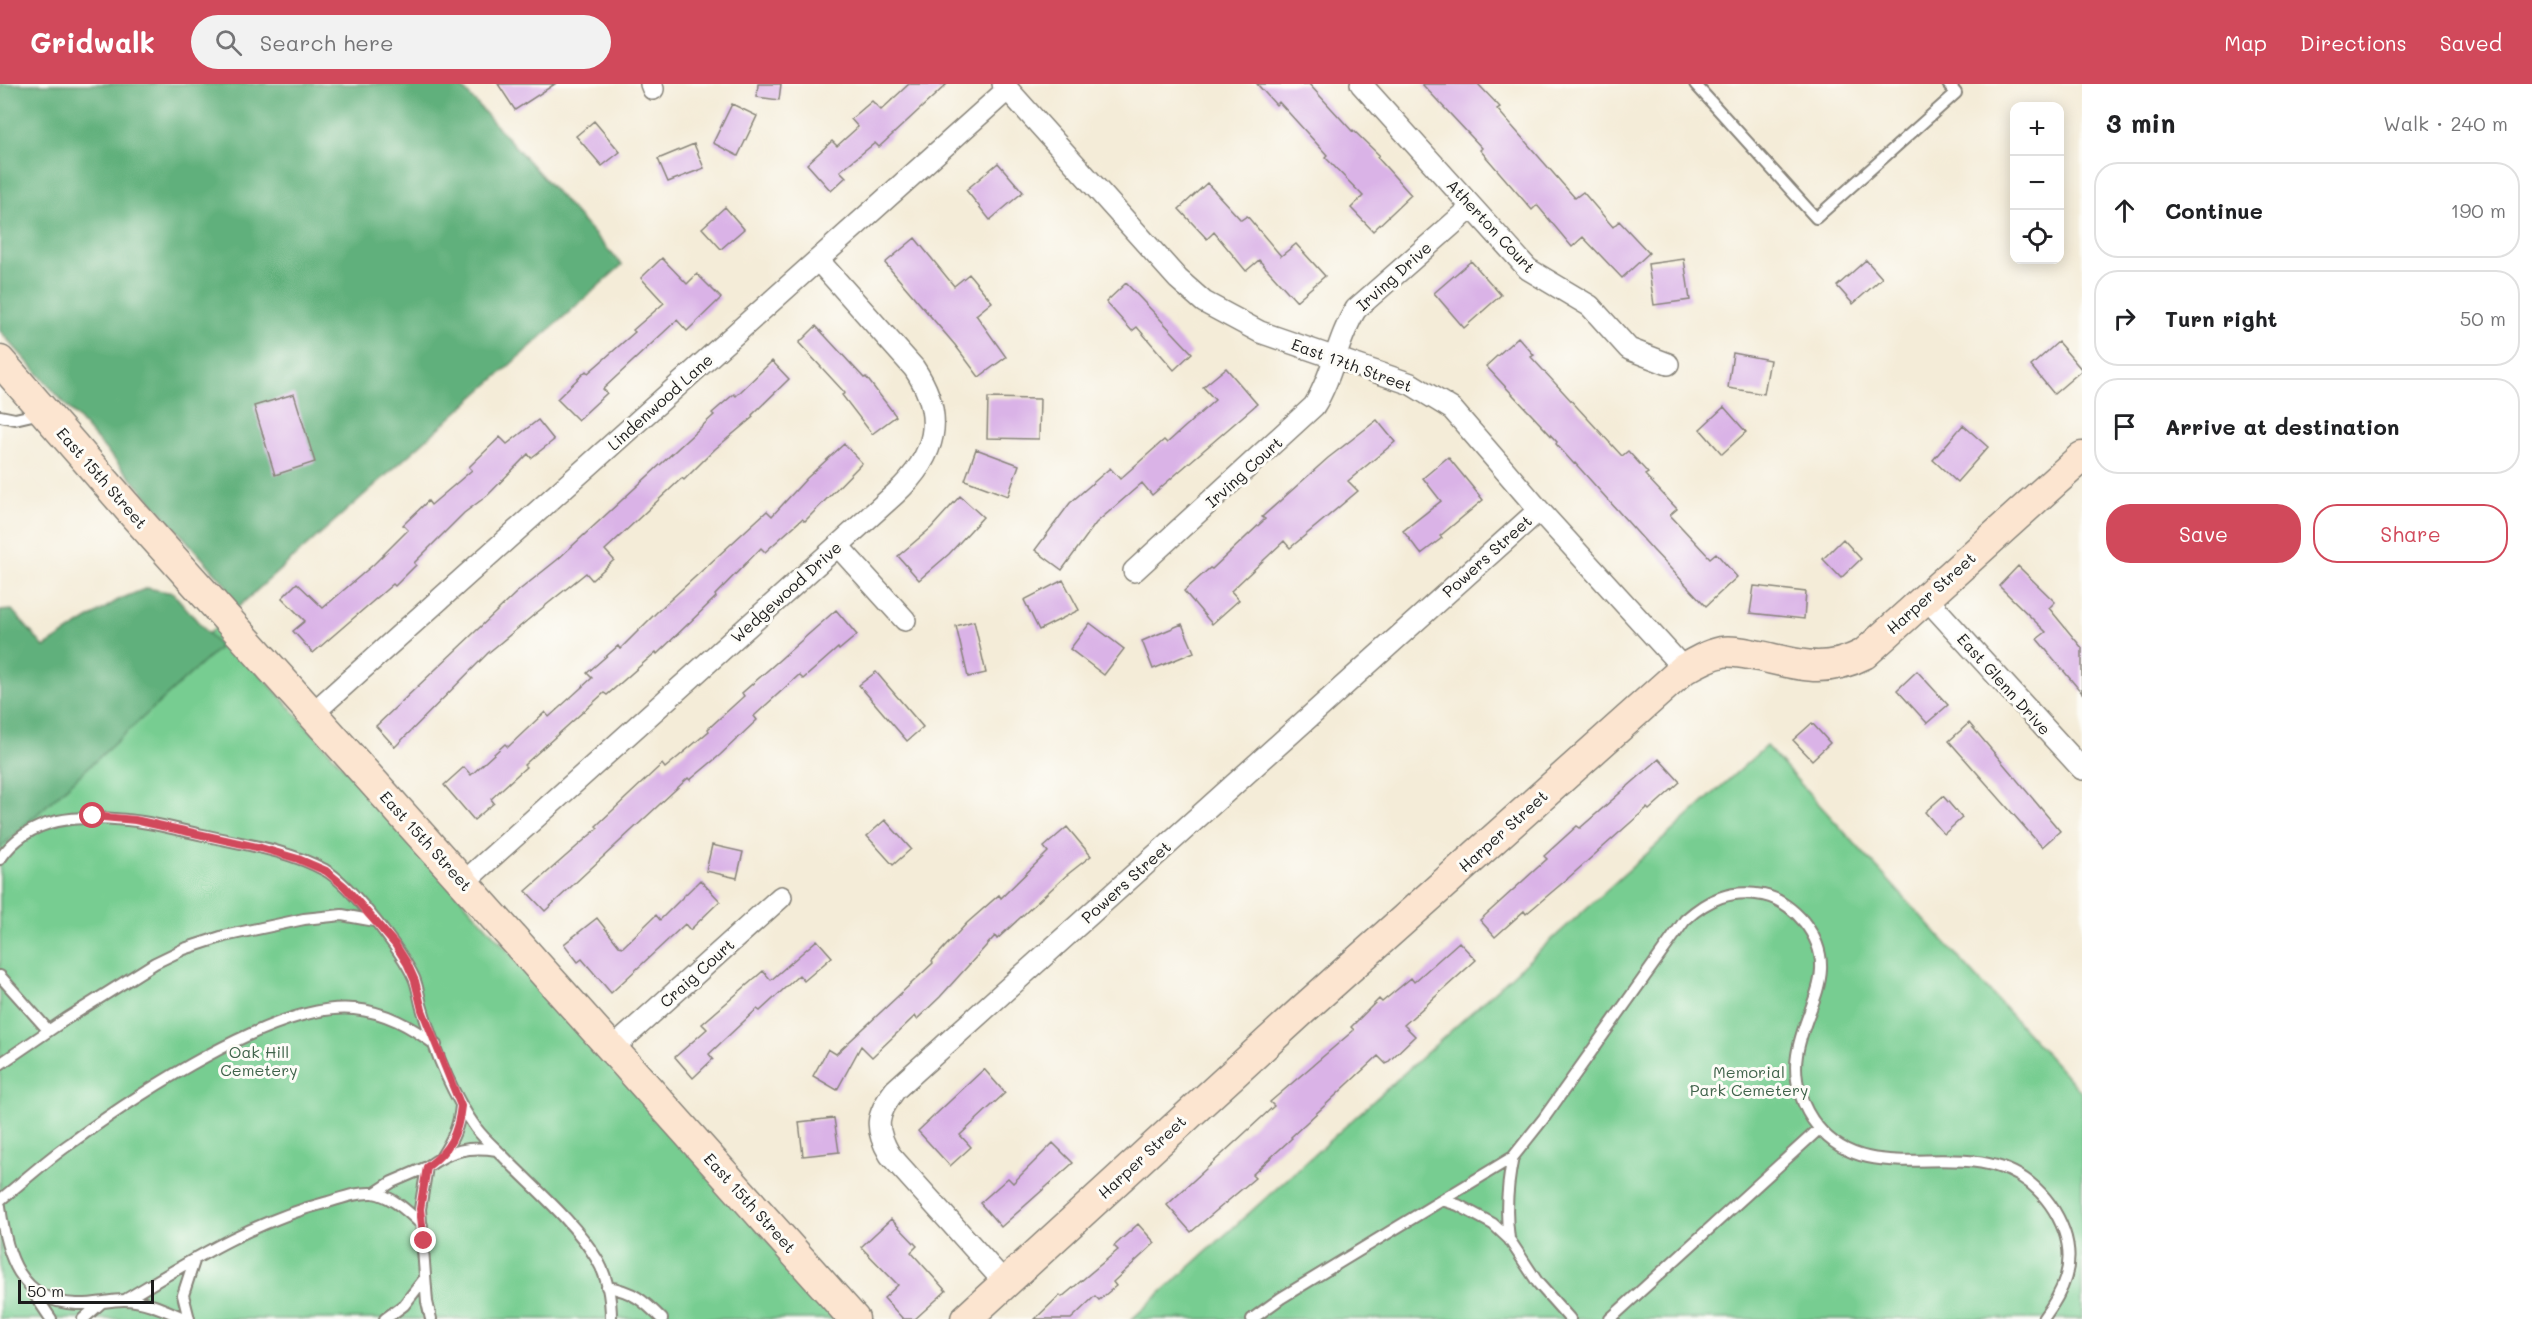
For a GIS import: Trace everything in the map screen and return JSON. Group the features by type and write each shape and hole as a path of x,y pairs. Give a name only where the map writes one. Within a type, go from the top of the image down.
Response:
{"street":[{"name":"Atherton Court","path":"1361,84 1527,269 1590,306 1629,349 1668,364"},
{"name":"Lindenwood Lane","path":"312,714 818,261 1006,87"},
{"name":"East 17th Street","path":"1006,87 1178,279 1204,302 1260,332 1411,384 1452,409 1539,510 1684,669"},
{"name":"Irving Drive","path":"1334,358 1347,324 1356,309 1472,207"},
{"name":"Wedgewood Drive","path":"463,883 838,546 912,478 924,462 932,440 934,420 932,403 925,384 914,368 818,261"},
{"name":"Irving Court","path":"1134,571 1308,413 1322,394 1334,358"},
{"name":"East 15th Street","path":"0,361 312,714 854,1319"},
{"name":"Harper Street","path":"966,1319 1306,1007 1684,669 1699,660 1723,652 1745,653 1807,667 1827,667 1848,662 1864,654 2082,457"},
{"name":"Powers Street","path":"1005,1283 890,1155 882,1140 878,1122 884,1104 895,1090 1539,510"},
{"path":"838,546 905,621"},
{"name":"East Glenn Drive","path":"1926,598 2082,769"},
{"name":"Craig Court","path":"612,1049 781,897"}],"lane":[{"path":"1695,84 1816,218 1956,93 1948,84"},
{"path":"0,425 44,412"},
{"path":"0,417 15,419"},
{"path":"0,859 20,838 59,819 93,816 135,820 261,848 298,859 326,871 344,886 395,944 407,963 415,981 422,1010 461,1106 478,1131 582,1237 598,1260 607,1287 611,1319"},
{"path":"1252,1319 1281,1298 1514,1157 1685,920 1699,907 1717,897 1735,893 1769,896 1784,904 1798,914 1816,942 1822,974 1818,994 1801,1036 1797,1056 1797,1077 1807,1112 1819,1129 1840,1145 1863,1156 1883,1161 1960,1159 1982,1161 2003,1167 2021,1176 2051,1205 2067,1239 2069,1257 2067,1276 2062,1291 2043,1319"},
{"path":"0,1064 48,1030 155,963 184,949 224,936 304,920 342,915 375,922"},
{"path":"0,976 48,1030"},
{"path":"0,1200 69,1144 124,1106 202,1059 289,1018 322,1010 352,1009 380,1013 410,1026 436,1045"},
{"path":"442,1156 454,1138 461,1106"},
{"path":"1610,1319 1819,1129"},
{"path":"125,1300 237,1235 295,1211 357,1194 375,1193 392,1182 427,1167 442,1156 461,1149 498,1150"},
{"path":"1509,1239 1507,1184 1514,1157"},
{"path":"427,1167 420,1209 425,1278 431,1319"},
{"path":"375,1193 408,1211 422,1225"},
{"path":"1442,1200 1478,1214 1493,1224 1509,1239 1538,1283 1570,1319"},
{"path":"0,1206 4,1238 16,1268 51,1319"},
{"path":"187,1319 183,1295 195,1258"},
{"path":"386,1319 404,1305 425,1278"},
{"path":"607,1287 625,1290 641,1299 662,1319"},
{"path":"31,1289 53,1301 78,1305 125,1300 154,1306 187,1319"},
{"path":"83,1319 102,1302"}],"green space":[{"path":"0,84 459,84 622,265 236,609 220,591 227,586 0,331"},
{"path":"147,588 173,593 220,647 0,848 0,611 12,610 44,647 118,600"},
{"name":"Oak Hill Cemetery","path":"217,626 838,1319 0,1319 0,819"},
{"name":"Memorial Park Cemetery","path":"1766,746 2082,1093 2082,1319 1132,1319"}],"building":[{"path":"498,84 555,84 515,110"},
{"path":"758,84 781,84 779,100 757,97"},
{"path":"909,84 947,84 879,147 875,143 840,171 846,177 831,191 807,164 832,141 837,146 858,127 851,119 872,101 881,110"},
{"path":"1257,84 1309,84 1352,131 1379,155 1377,157 1411,195 1373,231 1351,208 1363,196 1325,157 1327,155 1279,102 1276,105"},
{"path":"1422,84 1478,84 1500,107 1497,109 1575,198 1583,192 1613,227 1619,221 1649,253 1622,278 1583,237 1572,247 1537,205 1532,210 1480,150 1482,148"},
{"path":"732,104 757,116 738,156 713,143"},
{"path":"594,121 620,152 602,166 576,136"},
{"path":"694,144 704,168 668,182 658,159"},
{"path":"998,163 1023,192 990,220 966,190"},
{"path":"1207,183 1241,220 1247,216 1281,256 1296,244 1325,276 1296,301 1259,260 1246,271 1214,232 1207,239 1179,209"},
{"path":"725,207 744,229 721,249 702,228"},
{"path":"915,238 954,286 969,274 992,302 976,315 1006,357 979,377 955,345 885,263"},
{"path":"662,258 687,284 697,274 721,298 687,331 677,320 603,389 607,393 578,420 557,399 586,371 588,373 635,332 633,330 664,303 641,278"},
{"path":"1684,259 1690,300 1654,305 1648,264"},
{"path":"1866,260 1882,278 1853,304 1837,286"},
{"path":"1471,261 1501,295 1464,328 1434,293"},
{"path":"1126,283 1192,353 1174,370 1137,327 1132,331 1106,302"},
{"path":"816,326 864,378 866,377 896,416 872,434 842,395 845,393 799,343"},
{"path":"1518,337 1534,355 1531,357 1622,456 1628,451 1648,473 1645,475 1677,509 1670,515 1710,558 1716,553 1737,577 1706,606 1486,366"},
{"path":"2058,342 2082,370 2054,394 2031,366"},
{"path":"1733,353 1770,360 1764,394 1728,388"},
{"path":"772,361 789,379 752,415 753,417 715,449 684,480 682,478 605,550 614,560 592,580 586,573 488,653 395,747 376,726 517,592 557,560 714,415 712,413 734,394 736,396"},
{"path":"1226,368 1257,404 1152,495 1142,483 1096,523 1062,570 1035,550 1070,503 1110,468 1120,479 1164,440 1167,443 1215,400 1203,387"},
{"path":"294,394 315,462 275,475 254,406"},
{"path":"988,398 1040,399 1039,439 987,438"},
{"path":"1724,407 1746,432 1722,454 1700,429"},
{"path":"538,420 554,440 531,458 528,454 488,495 464,513 414,563 416,565 395,586 393,584 313,653 293,631 305,621 282,598 297,583 323,608 374,564 408,530 403,525 428,501 431,505 472,470 469,467 500,437 507,444"},
{"path":"1377,420 1395,442 1348,481 1358,491 1290,548 1284,541 1231,591 1239,600 1212,624 1184,591 1210,568 1212,569 1265,519 1262,517 1328,458"},
{"path":"1963,425 1988,447 1957,482 1933,460"},
{"path":"844,444 862,463 805,521 802,519 765,552 761,548 715,595 716,597 657,654 656,652 607,695 604,693 524,765 526,767 491,799 494,803 474,820 444,785 464,767 471,775 505,744 508,747 545,712 549,717 592,678 587,673 618,646 620,649 767,511 772,516 807,478"},
{"path":"976,449 1019,465 1008,496 965,480"},
{"path":"1448,457 1483,500 1421,554 1403,531 1441,501 1423,478"},
{"path":"960,496 983,517 949,554 919,580 898,556 931,528"},
{"path":"1843,539 1861,559 1841,578 1823,559"},
{"path":"2018,566 2055,602 2049,608 2082,648 2082,693 2037,639 2046,632 1999,586"},
{"path":"1063,580 1079,610 1039,630 1024,600"},
{"path":"1754,586 1806,592 1804,619 1750,613"},
{"path":"836,610 857,635 839,650 838,648 803,679 799,675 754,716 757,720 720,755 690,780 688,778 545,911 526,891 598,828 596,826 662,764 665,768 709,731 708,729 744,696 742,693"},
{"path":"974,621 986,673 968,677 956,626"},
{"path":"1090,623 1124,649 1104,675 1070,649"},
{"path":"1182,624 1194,652 1153,669 1142,641"},
{"path":"1917,671 1948,705 1927,723 1897,690"},
{"path":"876,672 923,727 907,741 859,685"},
{"path":"1812,723 1830,743 1812,760 1793,740"},
{"path":"1969,723 2060,831 2042,847 1949,741"},
{"path":"1659,759 1680,782 1526,914 1524,911 1495,937 1480,920 1547,859 1544,856 1577,826 1580,828"},
{"path":"1943,796 1962,818 1944,834 1925,812"},
{"path":"885,820 911,849 893,865 867,836"},
{"path":"1067,827 1091,856 997,939 995,936 940,997 917,1019 915,1016 872,1057 861,1046 837,1090 813,1076 828,1049 836,1054 933,963 932,961 967,923 999,895 1001,898 1048,852 1044,847"},
{"path":"712,845 743,852 737,878 706,871"},
{"path":"700,880 720,901 690,930 685,924 611,993 582,959 578,962 564,944 597,918 619,946 623,947 656,915 660,920"},
{"path":"817,940 832,957 804,981 799,975 760,1011 757,1009 709,1054 713,1059 693,1078 675,1057 707,1029 702,1024 763,971 771,980"},
{"path":"1459,942 1476,960 1404,1025 1415,1036 1386,1064 1378,1056 1252,1175 1255,1178 1191,1232 1167,1205 1274,1106 1270,1102 1354,1030 1351,1027 1379,999 1382,1002 1411,978 1414,982"},
{"path":"984,1069 1005,1093 960,1135 971,1147 950,1166 918,1131"},
{"path":"834,1118 839,1152 803,1156 799,1122"},
{"path":"1053,1143 1073,1163 1001,1227 980,1203 1008,1178 1013,1183"},
{"path":"891,1219 917,1246 911,1252 946,1291 915,1319 903,1319 884,1298 898,1285 861,1247"},
{"path":"1138,1224 1155,1243 1113,1282 1116,1286 1099,1300 1095,1296 1071,1319 1035,1319 1060,1295 1062,1297 1118,1250 1114,1246"}],"route":[{"path":"93,816 135,820 261,848 298,859 326,871 344,886 395,944 415,981 422,1010 461,1106 454,1138 442,1156 427,1167 420,1209 424,1241"}]}
